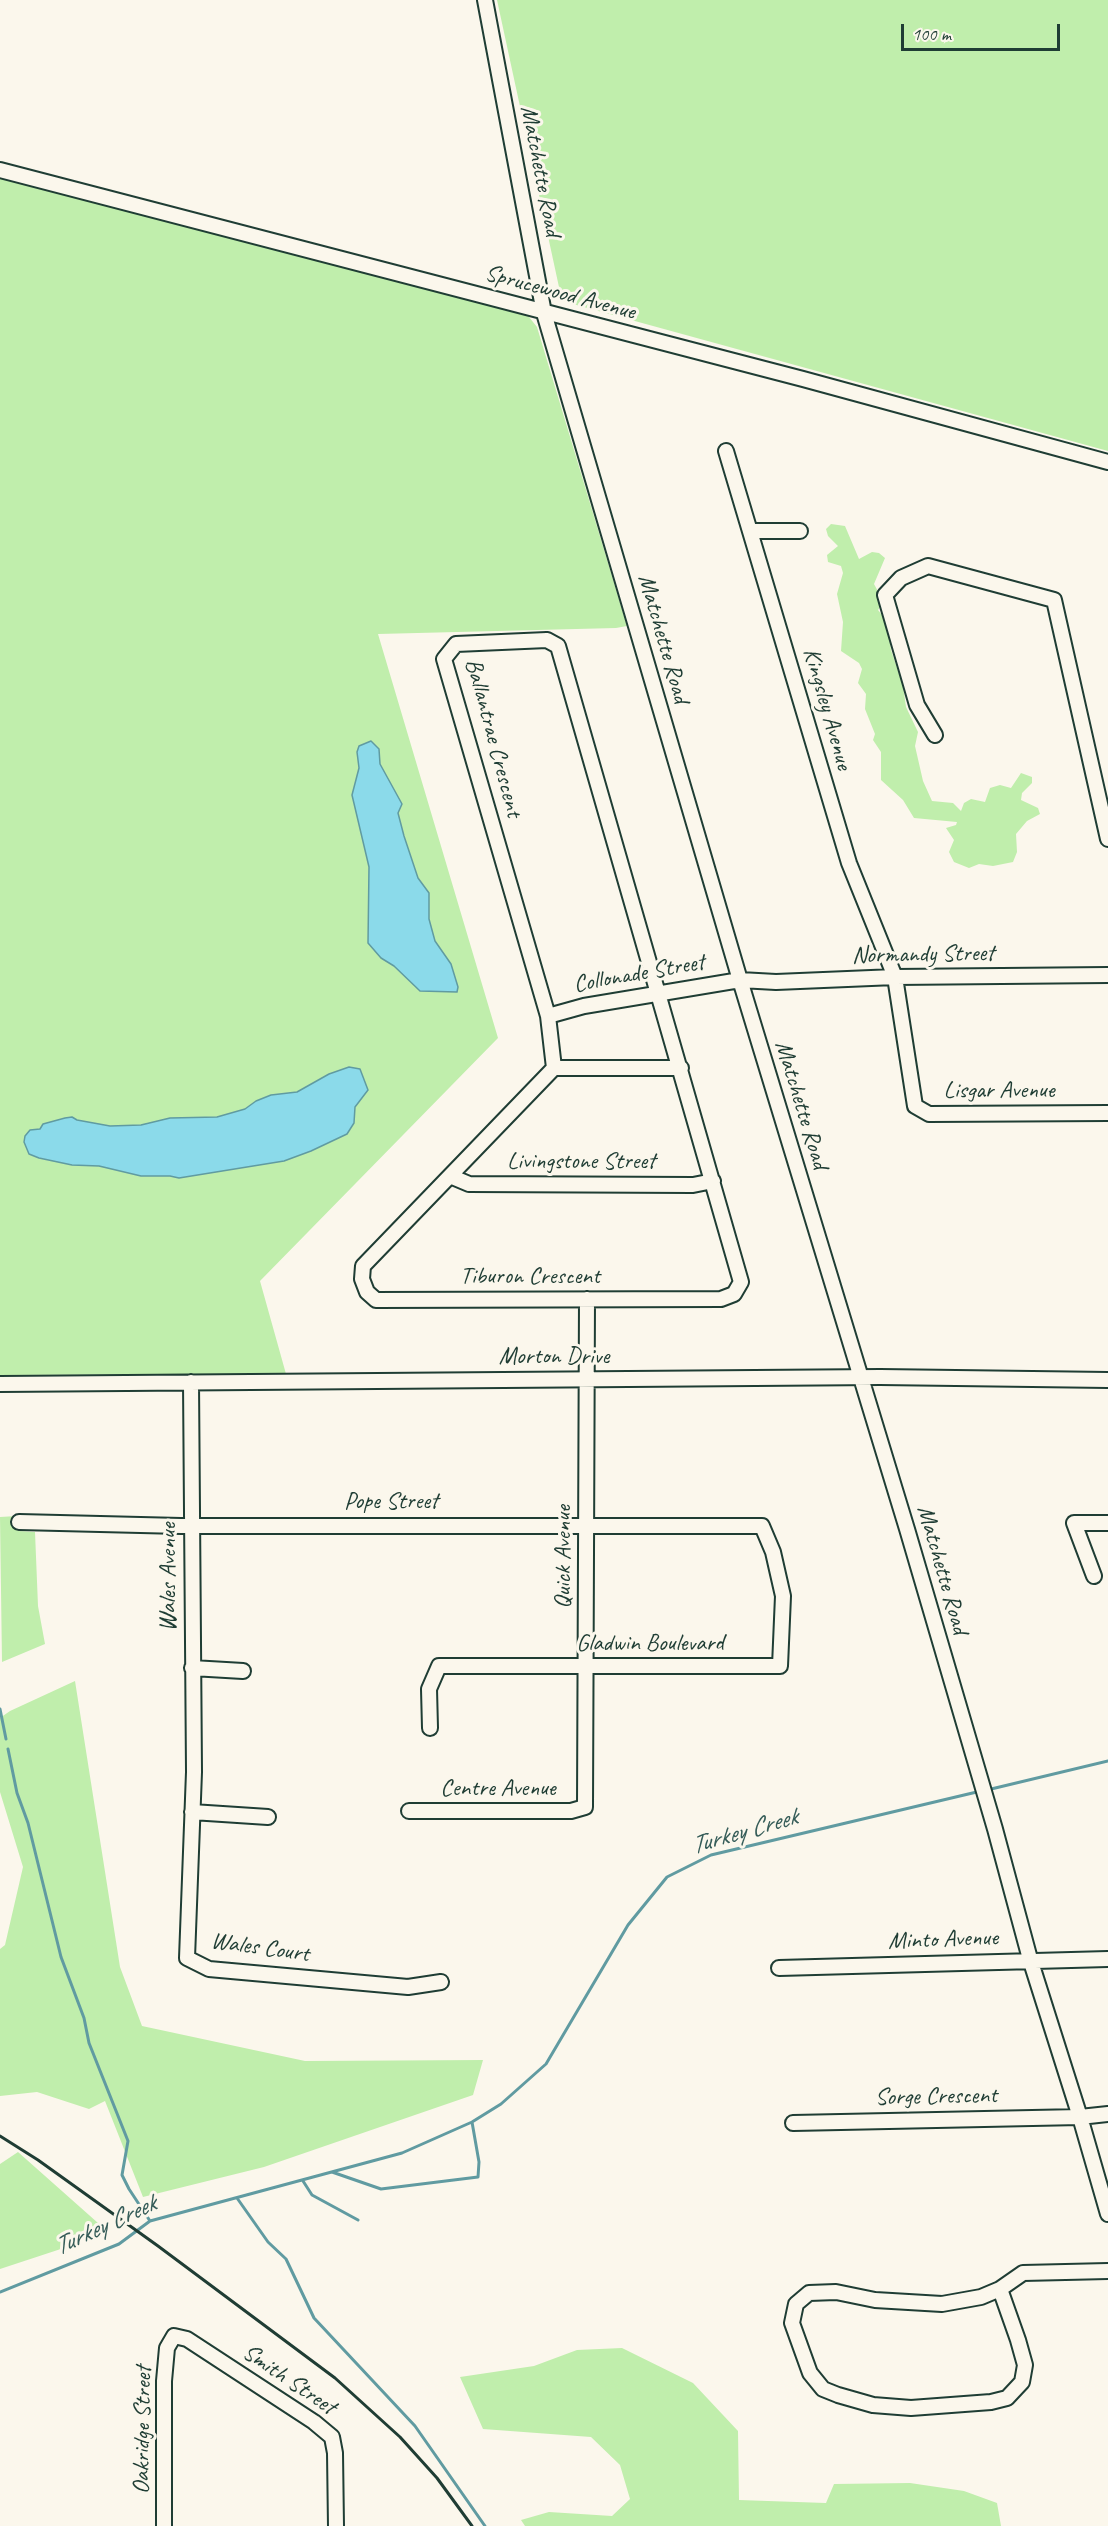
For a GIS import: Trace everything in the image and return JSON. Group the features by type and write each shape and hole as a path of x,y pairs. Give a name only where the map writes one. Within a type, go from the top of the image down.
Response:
{"street":[{"name":"Matchette Road","path":"485,0 544,313 740,980 907,1529 995,1829 1030,1959 1108,2214"},
{"name":"Sprucewood Avenue","path":"0,170 902,405 1108,462"},
{"name":"Kingsley Avenue","path":"726,451 849,863 895,976"},
{"path":"751,531 800,531"},
{"path":"935,735 917,705 885,595 900,578 928,566 1054,600 1108,839"},
{"name":"Ballantrae Crescent","path":"548,1016 444,658 456,644 547,640 558,646 660,992"},
{"name":"Normandy Street","path":"740,980 776,982 895,976 1108,975"},
{"name":"Lisgar Avenue","path":"895,976 915,1106 929,1114 1108,1113"},
{"name":"Collonade Street","path":"548,1016 584,1006 740,980"},
{"name":"Tiburon Crescent","path":"554,1068 363,1266 362,1279 367,1292 376,1300 722,1299 734,1294 741,1282 660,992"},
{"path":"548,1016 554,1068 681,1068"},
{"name":"Livingstone Street","path":"450,1176 469,1184 693,1185 713,1181"},
{"name":"Quick Avenue","path":"585,1807 587,1299"},
{"name":"Morton Drive","path":"0,1384 859,1377 1108,1380"},
{"name":"Wales Avenue","path":"191,1382 192,1668 195,1772"},
{"name":"Pope Street","path":"19,1522 192,1525 762,1526"},
{"path":"1094,1576 1074,1524 1108,1523"},
{"name":"Gladwin Boulevard","path":"430,1728 429,1689 439,1666 780,1666 783,1596 773,1552 762,1526"},
{"path":"192,1668 243,1671"},
{"name":"Wales Court","path":"195,1772 187,1958 209,1969 408,1987 441,1982"},
{"name":"Centre Avenue","path":"409,1811 571,1811 585,1807"},
{"path":"192,1812 268,1817"},
{"name":"Minto Avenue","path":"779,1968 1030,1959 1108,1959"},
{"name":"Sorge Crescent","path":"793,2123 1080,2117 1108,2114"},
{"path":"1000,2289 1018,2340 1024,2365 1022,2382 1007,2398 991,2402 911,2408 873,2405 838,2395 823,2389 810,2373 792,2323 796,2304 809,2293 836,2292 875,2300 942,2304 981,2297 1000,2289 1023,2273 1108,2271"},
{"name":"Oakridge Street","path":"165,2526 164,2381 167,2348 174,2336"},
{"name":"Smith Street","path":"174,2336 187,2339 314,2422 332,2437 335,2453 336,2526"}],"green space":[{"path":"497,0 1108,0 1108,451 562,301"},
{"path":"0,173 522,312 529,317 537,327 627,626 378,634 498,1038 260,1281 286,1374 0,1375"},
{"path":"831,524 845,526 859,559 872,552 879,553 885,558 874,584 881,597 882,604 878,610 889,636 891,650 903,686 906,707 918,732 915,746 923,781 932,801 953,803 961,811 964,803 971,799 985,802 990,788 1000,785 1011,788 1021,773 1032,777 1032,783 1022,793 1021,800 1038,808 1040,814 1027,821 1016,834 1017,852 1013,862 993,866 979,864 969,868 954,862 949,852 954,840 946,828 956,825 957,822 914,818 903,800 881,780 881,752 873,740 875,734 865,709 866,694 858,683 862,669 859,663 841,651 843,622 837,594 843,573 841,566 828,562 827,555 838,546 828,536 826,529"},
{"path":"17,1516 19,1531 35,1532 38,1606 45,1644 2,1662 0,1517"},
{"path":"75,1681 120,1967 142,2026 305,2061 483,2060 473,2095 264,2167 143,2197 105,2101 89,2109 37,2092 0,2096 0,1949 5,1945 23,1867 0,1792 0,1718 10,1711"},
{"path":"18,2152 98,2223 79,2243 0,2269 0,2164"},
{"path":"622,2348 693,2383 738,2431 739,2500 826,2503 834,2484 910,2483 964,2491 997,2503 1001,2526 525,2526 521,2520 549,2512 612,2516 630,2499 620,2465 591,2437 483,2429 460,2377 534,2366 577,2350"}],"water":[{"path":"371,741 379,749 380,764 402,804 398,813 404,836 418,878 429,893 429,919 435,941 451,964 458,987 457,992 420,991 394,966 381,958 368,943 369,867 352,795 359,768 357,752 359,746"},
{"path":"349,1067 360,1069 368,1090 355,1107 354,1123 347,1134 284,1161 179,1178 141,1176 99,1166 72,1165 39,1158 29,1154 24,1142 30,1130 40,1129 43,1124 72,1117 110,1126 141,1125 170,1118 217,1117 245,1109 256,1101 271,1095 297,1092 329,1074"}],"waterway":[{"path":"0,1709 6,1739"},
{"path":"8,1749 17,1793 28,1823 61,1957 84,2018 89,2043 128,2141 122,2175 150,2221"},
{"name":"Turkey Creek","path":"987,1790 1108,1761"},
{"name":"Turkey Creek","path":"0,2292 119,2244 150,2221 402,2153 472,2122 501,2104 546,2064 628,1925 667,1877 711,1855 981,1791"},
{"name":"Turkey Creek","path":"332,2172 381,2189 478,2177 479,2162 472,2122"},
{"path":"303,2181 312,2195 358,2220"},
{"path":"237,2198 268,2242 286,2259 314,2318 415,2426 485,2526"}],"railway":[{"path":"0,2136 38,2160 158,2246 335,2378 400,2437 437,2478 472,2526"}]}
